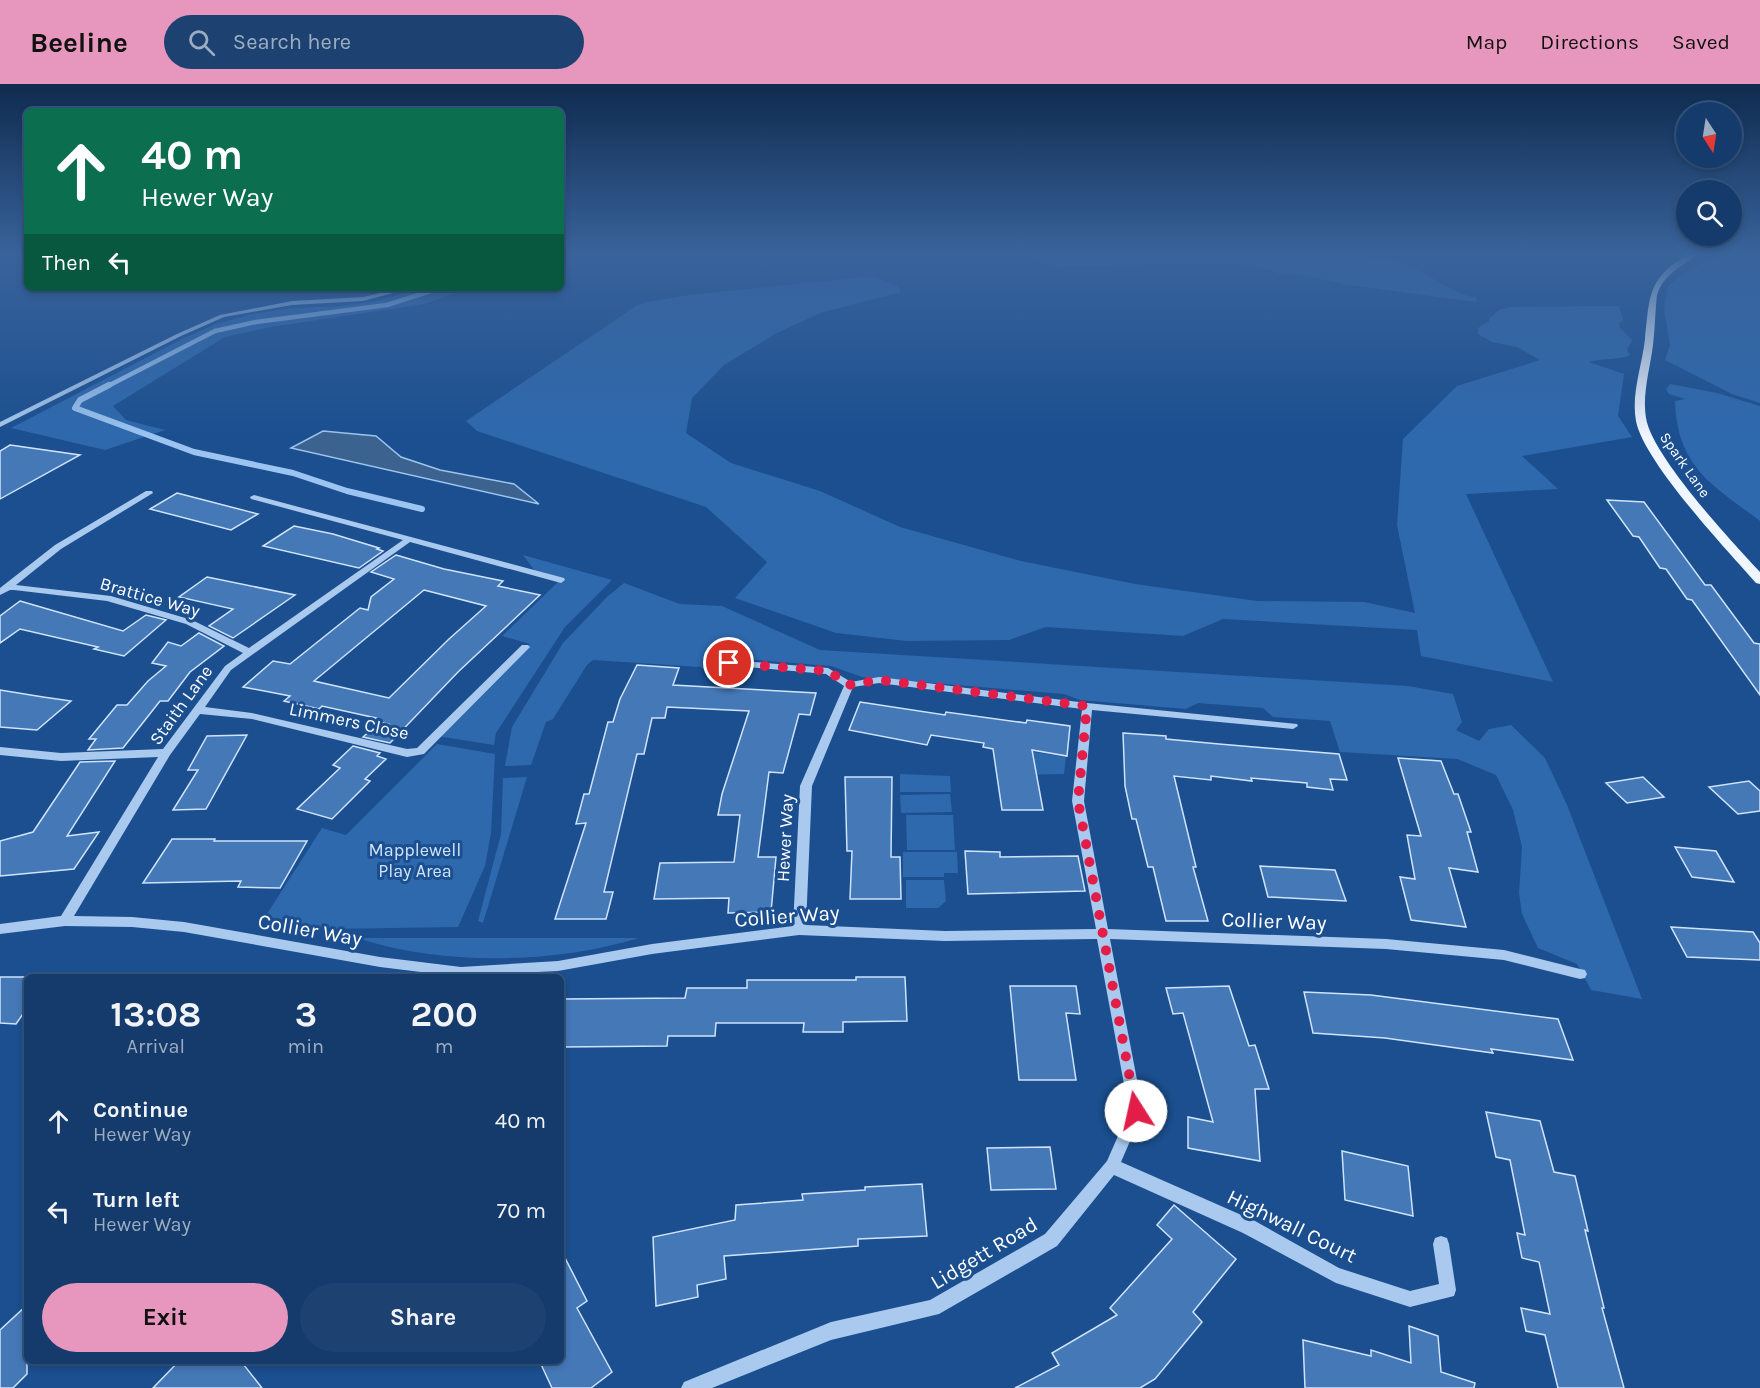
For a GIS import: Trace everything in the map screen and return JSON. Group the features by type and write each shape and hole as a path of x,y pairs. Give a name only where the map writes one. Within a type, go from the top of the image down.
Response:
{"main road":[{"name":"Spark Lane","path":"1649,316 1650,332 1639,398 1641,420 1649,441 1704,517 1760,580"}],"street":[{"path":"0,425 179,335 223,316"},
{"path":"4,589 58,547 149,493"},
{"path":"254,496 561,580"},
{"name":"Staith Lane","path":"65,921 166,753 228,668 409,539"},
{"name":"Brattice Way","path":"4,589 108,598 189,622 250,653"},
{"name":"Limmers Close","path":"198,710 252,716 396,752 420,751 525,647"},
{"path":"729,663 828,671 849,685 879,680 1087,706 1293,726"},
{"name":"Hewer Way","path":"799,930 806,786 849,685"},
{"path":"1087,706 1078,801 1104,934"},
{"path":"0,751 62,757 166,753"},
{"name":"Collier Way","path":"0,929 65,921 132,922 184,927 380,962 461,972 558,966 652,949 799,930 945,936 1104,934 1386,944 1504,955 1580,974"},
{"name":"Lidgett Road","path":"690,1388 831,1331 933,1308 1051,1240 1112,1166 1136,1111 1104,934"},
{"name":"Highwall Court","path":"1112,1166 1249,1227 1336,1275 1410,1299 1448,1290 1441,1244"}],"green space":[{"path":"245,316 345,316 271,327 225,337 113,406 126,420 165,430 105,450 11,428 182,339 216,324"},
{"path":"621,316 814,316 775,334 724,365 692,398 686,433 731,463 820,491 900,527 1021,561 1135,584 1257,601 1364,602 1415,613 1397,525 1403,439 1457,386 1540,360 1517,347 1492,342 1478,334 1478,328 1492,316 1622,316 1620,328 1632,340 1627,350 1630,355 1589,362 1624,374 1618,416 1632,437 1522,456 1558,489 1466,494 1553,682 1421,656 1417,630 1223,619 1183,636 1046,627 1009,640 907,641 836,633 735,598 767,562 706,507 477,431 466,421"},
{"path":"1665,316 1760,316 1760,403 1732,394 1665,360 1670,345"},
{"path":"1670,384 1717,393 1760,406 1760,521 1713,485 1690,458 1682,443 1677,424 1675,401 1685,399 1669,394 1666,389"},
{"path":"523,555 612,580 565,627 496,733 494,745 437,736 530,644 502,636 560,580 535,571"},
{"path":"624,583 680,604 722,606 820,650 1408,686 1453,694 1462,722 1456,730 1479,741 1489,729 1511,725 1545,758 1567,805 1642,999 1591,990 1577,964 1538,948 1522,914 1519,893 1522,847 1513,810 1496,775 1457,759 1340,752 1330,721 1273,717 1263,708 1198,703 1186,709 1080,700 1064,694 862,677 831,666 719,657 712,672 700,667 593,660 587,665 553,719 546,722 531,765 505,766 512,727 563,643 607,597"},
{"name":"Mapplewell Play Area","path":"437,744 495,754 491,833 485,866 458,927 328,929 265,917 322,828 346,835"},
{"path":"1035,744 1034,752 1066,757 1064,774 1017,775"},
{"path":"900,774 950,776 951,792 900,792"},
{"path":"527,777 483,923 478,921 501,834 503,778"},
{"path":"950,794 952,812 901,813 900,795"},
{"path":"906,815 953,815 955,850 907,850"},
{"path":"903,852 957,852 958,873 944,873 944,877 903,877"},
{"path":"906,880 944,880 946,901 938,908 906,908"},
{"path":"357,938 639,938 571,953 498,958 425,953"}],"shaded area":[{"path":"323,431 376,436 401,457 440,470 514,484 539,504 291,448"}],"building":[{"path":"10,445 80,455 0,499 0,451"},
{"path":"177,493 258,514 231,530 150,509"},
{"path":"1607,500 1644,502 1705,585 1711,585 1754,643 1760,644 1760,695 1692,600 1687,599 1666,569 1660,568 1639,537 1633,536"},
{"path":"294,526 333,534 383,551 359,568 263,546"},
{"path":"396,555 444,569 503,581 498,586 540,595 458,672 390,743 363,737 372,729 388,728 389,724 373,721 376,718 322,706 319,709 284,701 290,696 243,687 273,661 290,664 360,608 368,610 371,597 394,579 371,572","holes":["424,590 486,606 389,698 314,681"]},
{"path":"207,577 295,595 233,638 209,626 233,609 179,597"},
{"path":"20,601 123,631 146,615 166,620 124,656 94,649 98,647 20,629 0,643 0,616"},
{"path":"199,633 224,646 190,672 168,701 160,701 123,748 88,750 96,739 89,739 117,705 127,705 148,681 166,666 152,663 168,642 181,646"},
{"path":"637,665 679,668 673,685 816,693 810,715 799,714 783,773 769,772 758,857 776,857 771,912 728,913 729,898 654,899 660,863 734,862 740,815 718,815 722,794 749,711 667,707 665,718 652,718 644,754 637,754 604,892 613,892 606,919 555,919 586,823 576,824 584,794 589,794 608,722 613,722 620,699"},
{"path":"0,690 71,701 37,730 0,727"},
{"path":"860,702 945,715 946,712 1026,723 1027,720 1070,726 1067,756 1032,750 1043,810 1002,810 993,749 983,747 984,743 931,735 927,745 849,730"},
{"path":"1123,733 1166,736 1166,739 1339,754 1347,780 1330,779 1333,790 1307,787 1307,783 1251,778 1252,781 1211,776 1211,780 1174,776 1196,867 1193,867 1208,921 1166,921 1153,867 1148,867 1136,819 1132,819 1125,786"},
{"path":"247,735 206,809 173,810 198,770 188,770 207,736"},
{"path":"353,746 380,753 377,756 386,759 365,779 370,781 332,819 297,809 340,768 333,765"},
{"path":"1398,758 1441,761 1454,794 1458,794 1471,832 1467,832 1478,872 1449,868 1466,927 1411,920 1400,877 1415,879 1407,835 1421,836"},
{"path":"115,761 67,836 99,832 74,869 0,876 0,841 33,832 80,762"},
{"path":"845,777 892,777 891,857 900,857 901,899 850,899 852,851 847,851"},
{"path":"1643,777 1664,797 1627,803 1606,783"},
{"path":"1749,781 1760,791 1760,811 1738,814 1709,787"},
{"path":"172,839 307,841 280,888 238,887 241,881 143,883"},
{"path":"1675,847 1716,851 1734,882 1692,877"},
{"path":"965,851 1000,852 1000,857 1078,856 1085,891 968,894"},
{"path":"1260,866 1335,870 1346,901 1268,897"},
{"path":"1671,927 1753,932 1760,943 1760,960 1687,957"},
{"path":"0,977 24,977 24,1012 16,1024 0,1023"},
{"path":"856,977 905,977 907,1021 843,1022 843,1032 803,1032 804,1023 716,1023 715,1036 668,1036 667,1046 564,1047 564,999 685,998 687,988 747,988 747,980 856,980"},
{"path":"1010,986 1076,986 1080,1014 1066,1013 1076,1080 1019,1080"},
{"path":"1229,986 1249,1046 1255,1045 1269,1089 1255,1089 1260,1161 1188,1148 1188,1117 1213,1122 1183,1013 1173,1014 1166,988"},
{"path":"1304,992 1371,995 1558,1019 1573,1060 1491,1049 1493,1053 1385,1038 1313,1033"},
{"path":"1486,1112 1540,1121 1554,1172 1575,1176 1588,1231 1585,1230 1604,1308 1602,1308 1624,1388 1558,1388 1545,1335 1526,1331 1521,1308 1550,1314 1539,1262 1522,1258 1517,1233 1525,1235 1510,1160 1496,1157"},
{"path":"1050,1147 1056,1189 991,1190 987,1148"},
{"path":"1342,1151 1408,1166 1413,1216 1345,1200"},
{"path":"922,1184 927,1236 858,1239 858,1246 724,1256 726,1279 697,1285 698,1297 656,1306 653,1237 735,1220 736,1205 803,1200 802,1194"},
{"path":"1174,1205 1236,1259 1193,1312 1202,1322 1155,1379 1140,1388 1015,1388 1059,1365 1052,1353 1117,1315 1110,1308 1172,1239 1157,1225"},
{"path":"564,1256 587,1301 577,1308 612,1372 591,1388 552,1388 541,1364 564,1364"},
{"path":"24,1308 24,1364 27,1364 27,1374 13,1388 0,1388 0,1330"},
{"path":"1409,1326 1438,1336 1441,1372 1475,1383 1474,1388 1305,1388 1303,1340 1371,1356 1371,1350 1411,1363"},
{"path":"176,1364 243,1364 262,1388 153,1388"}],"waterway":[{"path":"106,387 215,331 256,322 303,316"},
{"path":"109,385 80,400 75,408 194,452 293,473 347,491 422,509"}],"route":[{"path":"729,663 828,671 849,685 879,680 1087,706 1078,801 1136,1111"}]}
